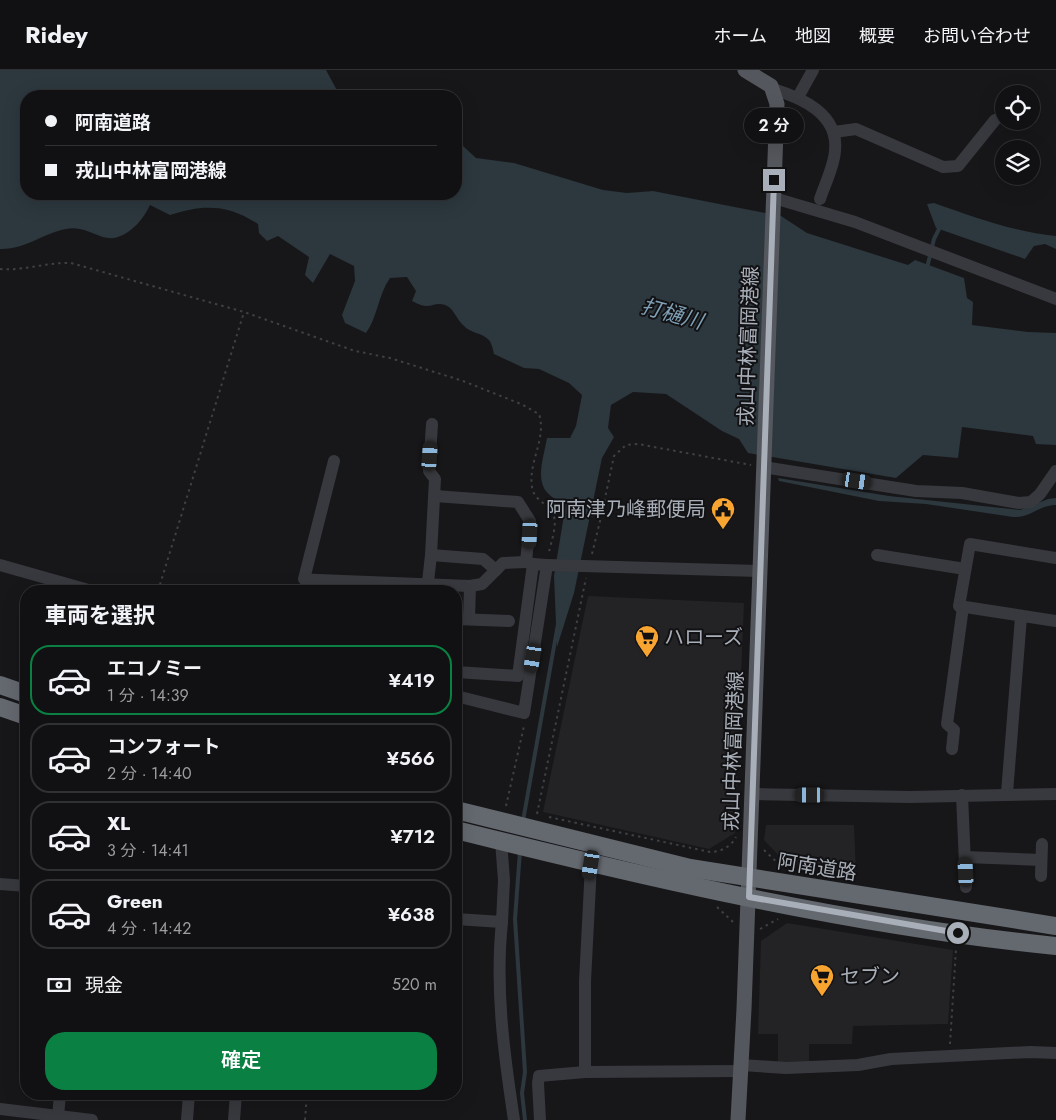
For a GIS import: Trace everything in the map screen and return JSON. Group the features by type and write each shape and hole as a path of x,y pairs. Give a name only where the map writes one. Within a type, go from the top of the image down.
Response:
{"highway":[{"path":"0,686 20,692"},
{"path":"0,707 20,714"},
{"name":"阿南道路","path":"462,811 505,822 539,819 690,868 1056,926"},
{"name":"阿南道路","path":"462,832 591,865 749,897 889,922 1056,946"}],"main road":[{"path":"745,70 773,89"},
{"name":"戎山中林富岡港線","path":"738,1120 749,897 759,571 778,104 773,89"}],"street":[{"path":"801,92 812,70"},
{"path":"773,89 801,92 820,112 834,132 835,151 820,199"},
{"path":"834,132 856,129 943,167 958,166 994,120"},
{"path":"774,203 855,222 1056,298"},
{"path":"428,582 435,496 435,479 429,471 432,424"},
{"path":"315,585 304,579 334,462"},
{"path":"763,464 916,491 962,493 1019,503 1031,502 1040,494 1056,471"},
{"path":"435,496 518,502 530,521 530,563 518,676 462,672"},
{"path":"1056,558 970,544 959,606 1056,621"},
{"path":"431,555 483,559 496,570"},
{"path":"878,555 965,569"},
{"path":"462,585 482,584 507,562 586,567 759,571"},
{"path":"0,564 72,585"},
{"path":"462,698 524,713 550,565"},
{"path":"345,585 428,582 460,585"},
{"path":"470,586 463,619 509,621"},
{"path":"952,749 954,730 947,724 964,607"},
{"path":"1007,794 1021,616"},
{"path":"752,794 910,797 1056,794"},
{"path":"962,795 966,887"},
{"path":"503,842 504,880 498,958 503,1048 514,1120"},
{"path":"1041,876 1042,844"},
{"path":"965,857 1041,860"},
{"path":"585,1072 585,981 591,865"},
{"path":"0,884 20,886"},
{"path":"462,919 502,922"},
{"path":"540,1120 539,1076 585,1072 858,1065 891,1059 1030,1052 1056,1053"},
{"path":"58,1117 59,1100"},
{"path":"187,1120 189,1100"},
{"path":"234,1120 236,1100"},
{"path":"0,1109 92,1120"}],"path":[{"path":"0,269 16,270 57,262 70,263 244,312 355,351 390,358 463,381 521,404 539,414 542,423 532,473 532,487 536,498 553,513 555,521 550,565"},
{"path":"160,585 244,312"},
{"path":"739,832 734,841 719,852 710,852 539,819 537,814 586,567 601,517 614,456 626,445 638,444 763,464"},
{"path":"553,513 564,510 601,517"},
{"path":"505,822 524,723 524,713"},
{"path":"715,905 735,924"},
{"path":"949,1056 956,946"},
{"path":"305,1120 307,1100"}],"shaded area":[{"path":"588,596 744,603 735,833 709,849 543,812"},
{"path":"766,825 854,825 856,875 787,864 764,840"},
{"path":"787,923 953,950 948,1024 853,1026 852,1044 809,1044 809,1063 778,1063 778,1034 758,1034 761,941"}],"water":[{"name":"打樋川","path":"0,70 326,70 337,90 20,90 20,200 462,200 462,146 476,158 514,163 603,190 627,193 653,191 781,216 807,233 908,265 915,260 964,278 967,298 973,302 972,325 1028,332 1056,333 1056,445 1036,444 1033,436 962,427 958,458 923,455 896,478 748,453 739,439 722,431 666,394 633,392 611,405 608,428 614,437 602,458 574,593 557,647 554,576 566,503 547,493 541,477 541,468 547,438 570,438 576,426 582,395 569,383 539,369 524,368 494,354 489,340 466,328 448,306 437,304 424,306 412,301 416,291 407,277 390,278 366,333 345,323 342,315 355,281 354,266 330,254 313,283 305,275 309,257 278,236 267,241 259,233 258,224 247,217 226,209 193,209 170,215 150,205 145,215 137,224 128,232 118,237 106,238 74,228 58,231 17,247 0,249"},
{"path":"934,203 979,219 1025,231 1056,236 1056,249 1045,244 1034,246 1025,259 936,228 927,204"},
{"path":"778,478 889,496 1020,510 1048,499 1056,498 1056,505 1045,507 1025,516 1013,517 926,504 879,501 779,481"}],"waterway":[{"path":"927,268 934,239 941,225"},
{"path":"523,821 558,624"},
{"path":"520,851 515,919 525,1072 522,1093 525,1120"}],"place":[{"name":"阿南津乃峰郵便局","path":"723,530"},
{"name":"ハローズ","path":"647,658"},
{"name":"セブン","path":"822,997"}],"route":[{"path":"774,180 749,897 958,933"}]}
